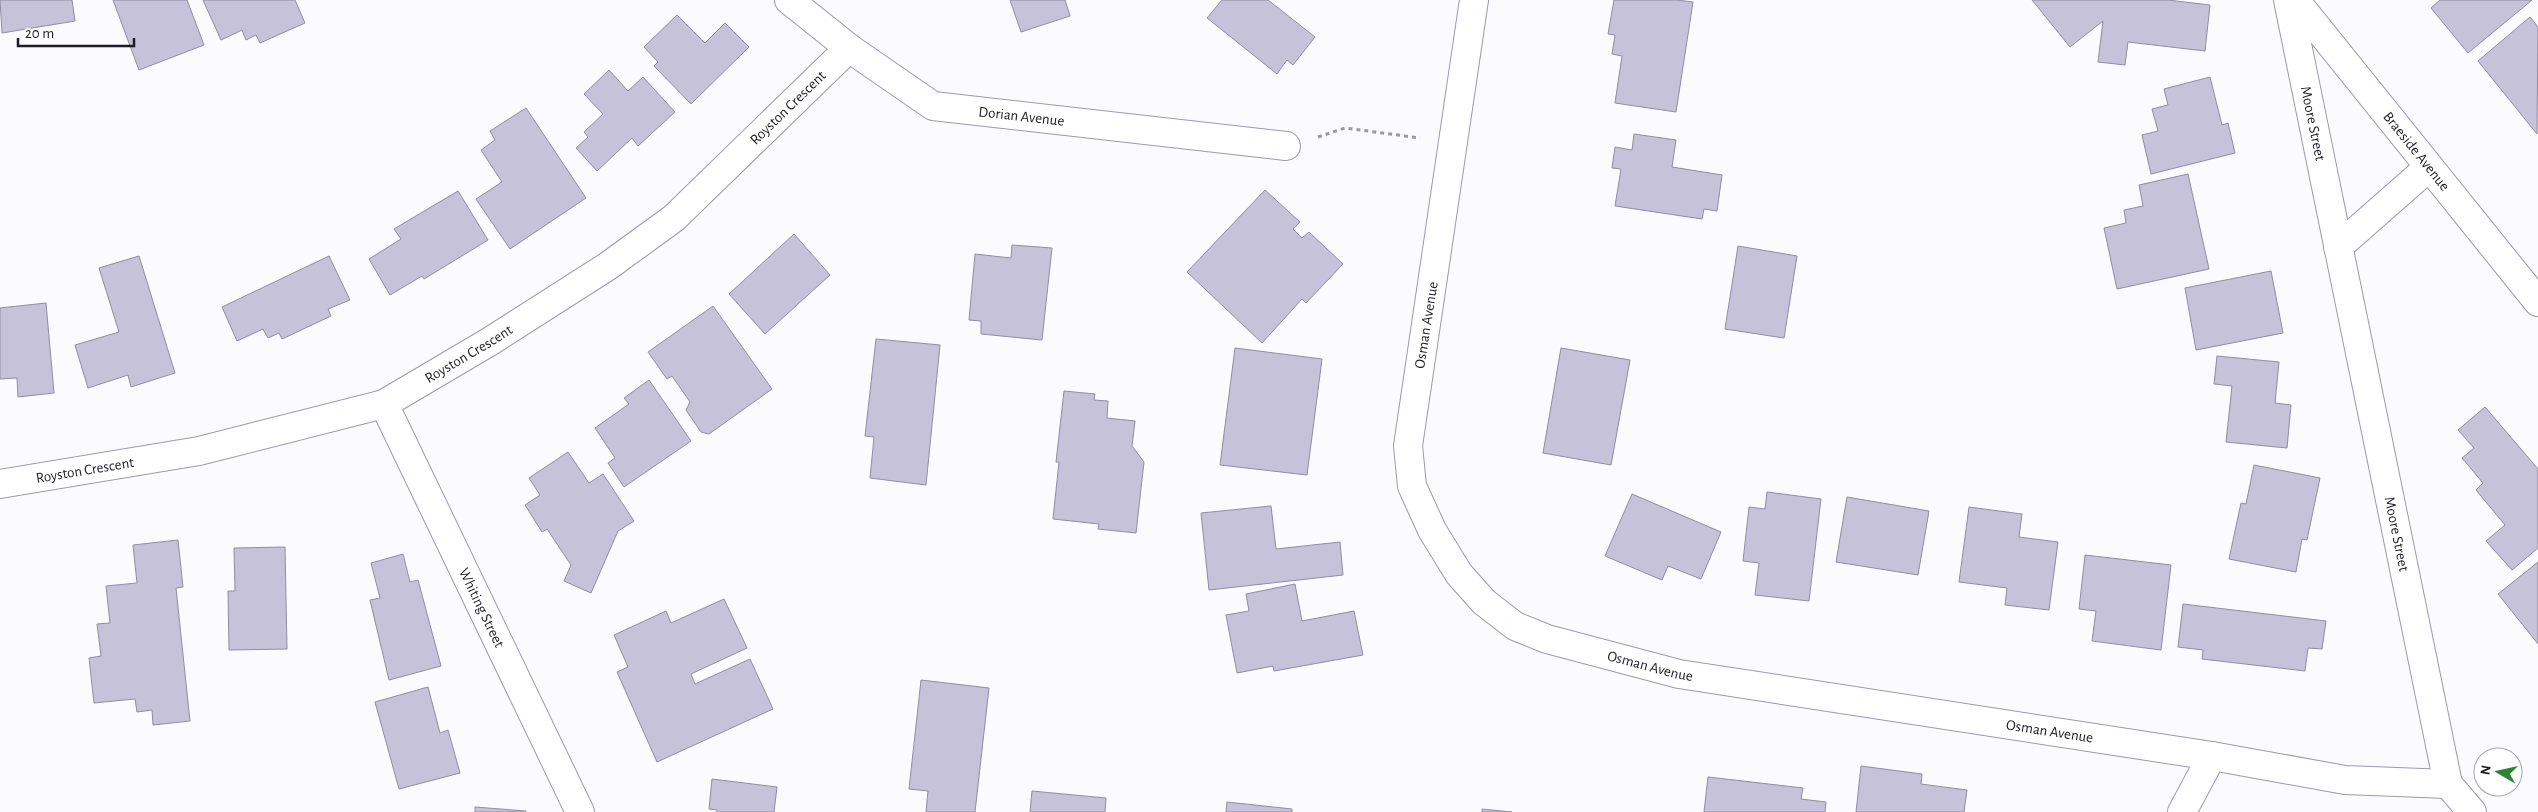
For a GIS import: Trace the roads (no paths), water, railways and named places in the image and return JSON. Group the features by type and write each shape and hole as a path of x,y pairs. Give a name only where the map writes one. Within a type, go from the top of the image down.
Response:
{"street":[{"name":"Dorian Avenue","path":"789,0 849,48 933,106 1286,146"},
{"name":"Osman Avenue","path":"1474,0 1408,446 1412,486 1432,530 1459,574 1484,602 1515,626 1546,639 1679,674 2212,756 2345,780 2448,784"},
{"name":"Moore Street","path":"2288,0 2448,784 2472,812"},
{"name":"Braeside Avenue","path":"2295,0 2538,302"},
{"name":"Royston Crescent","path":"0,484 199,451 384,404 489,342 600,271 674,218 849,48"},
{"path":"2338,247 2429,167"},
{"name":"Whiting Street","path":"384,404 580,812"},
{"path":"2182,812 2212,756"}]}
